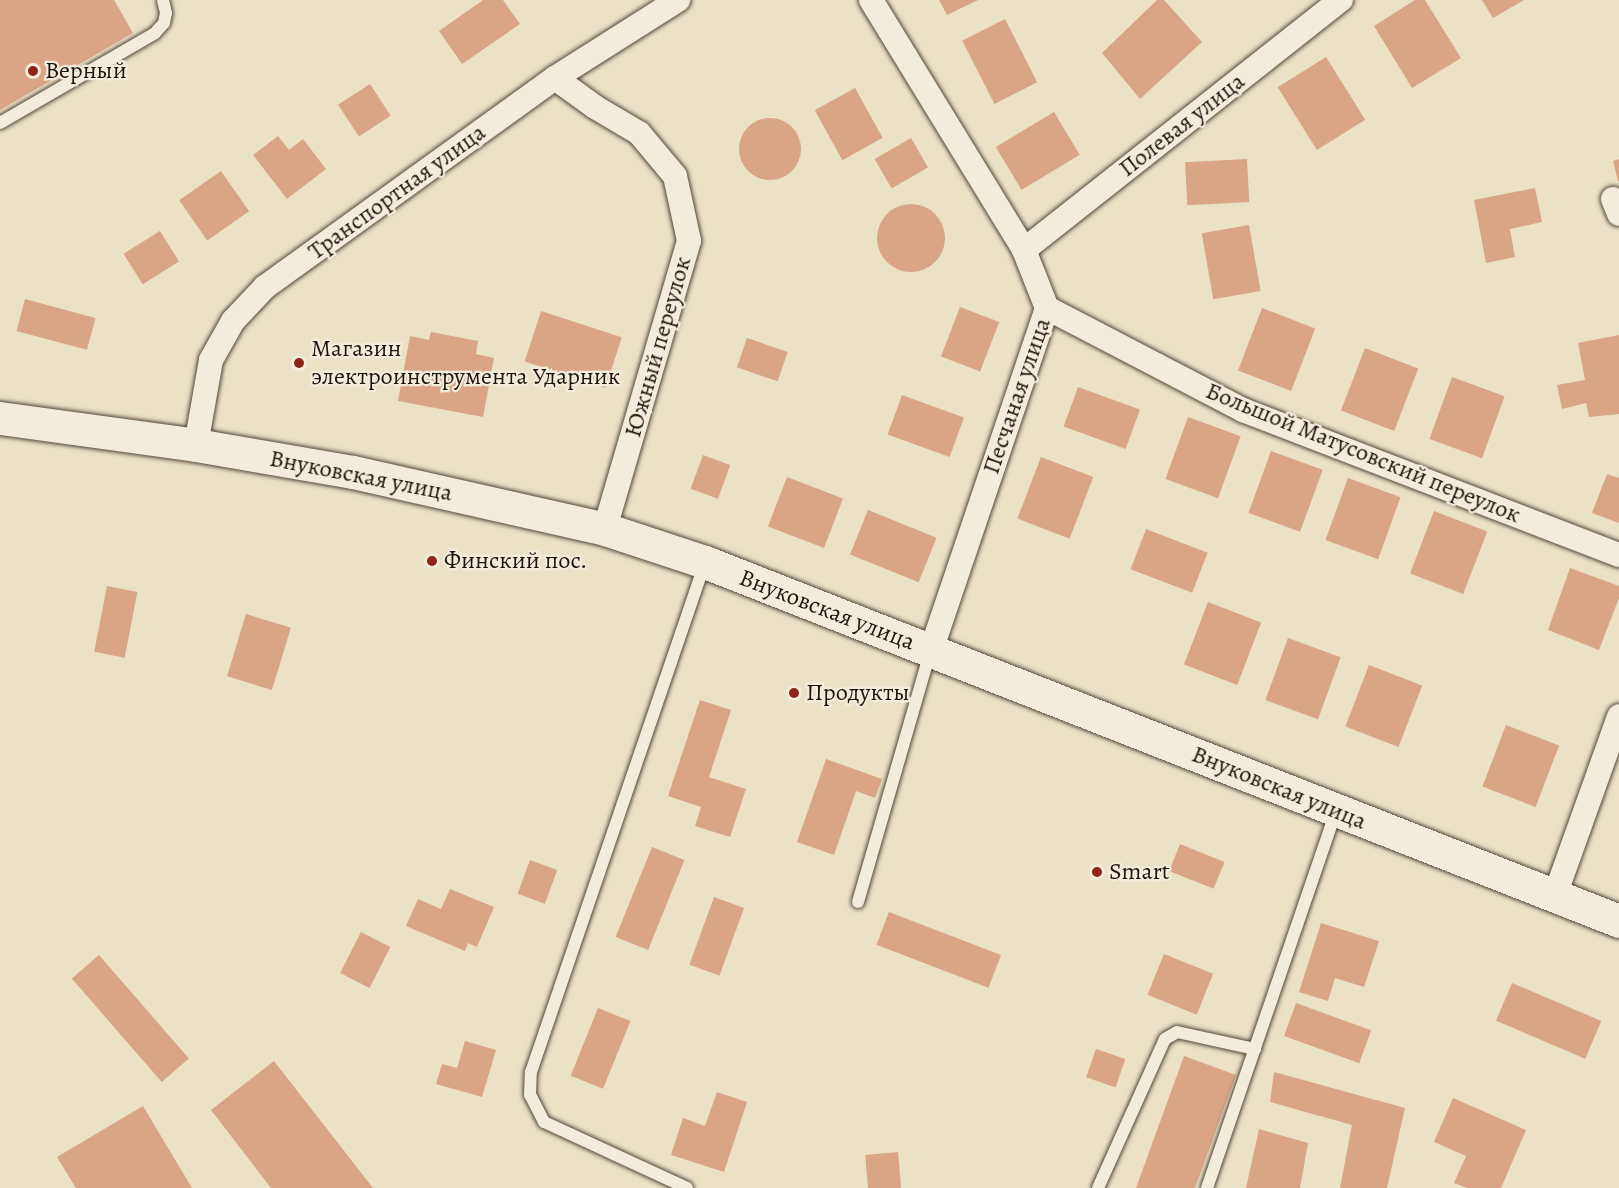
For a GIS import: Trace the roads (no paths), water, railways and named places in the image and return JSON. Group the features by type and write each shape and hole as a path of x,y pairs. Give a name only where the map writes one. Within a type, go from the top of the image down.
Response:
{"main road":[{"name":"Внуковская улица","path":"0,418 196,445 353,472 605,529 705,562 1619,921"}],"street":[{"name":"Транспортная улица","path":"196,445 211,360 233,321 265,287 555,78 678,0"},
{"name":"Песчаная улица","path":"871,0 1024,250 1047,308 931,650"},
{"name":"Полевая улица","path":"1024,250 1341,0"},
{"name":"Южный переулок","path":"555,78 595,107 639,133 675,176 689,241 605,529"},
{"name":"Большой Матусовский переулок","path":"1047,308 1243,410 1619,555"},
{"path":"1554,897 1619,716"}],"lane":[{"path":"0,123 155,33 164,22 166,13 163,0"},
{"path":"687,1188 544,1122 530,1095 531,1072 705,562"},
{"path":"858,902 931,650"},
{"path":"1207,1188 1337,811"},
{"path":"1098,1188 1165,1039 1177,1032 1255,1049"}],"place":[{"name":"Верный","path":"33,71"},
{"name":"Магазин электроинструмента Ударник","path":"299,363"},
{"name":"Финский пос.","path":"432,561"},
{"name":"Продукты","path":"794,693"},
{"name":"Smart","path":"1097,872"}]}
